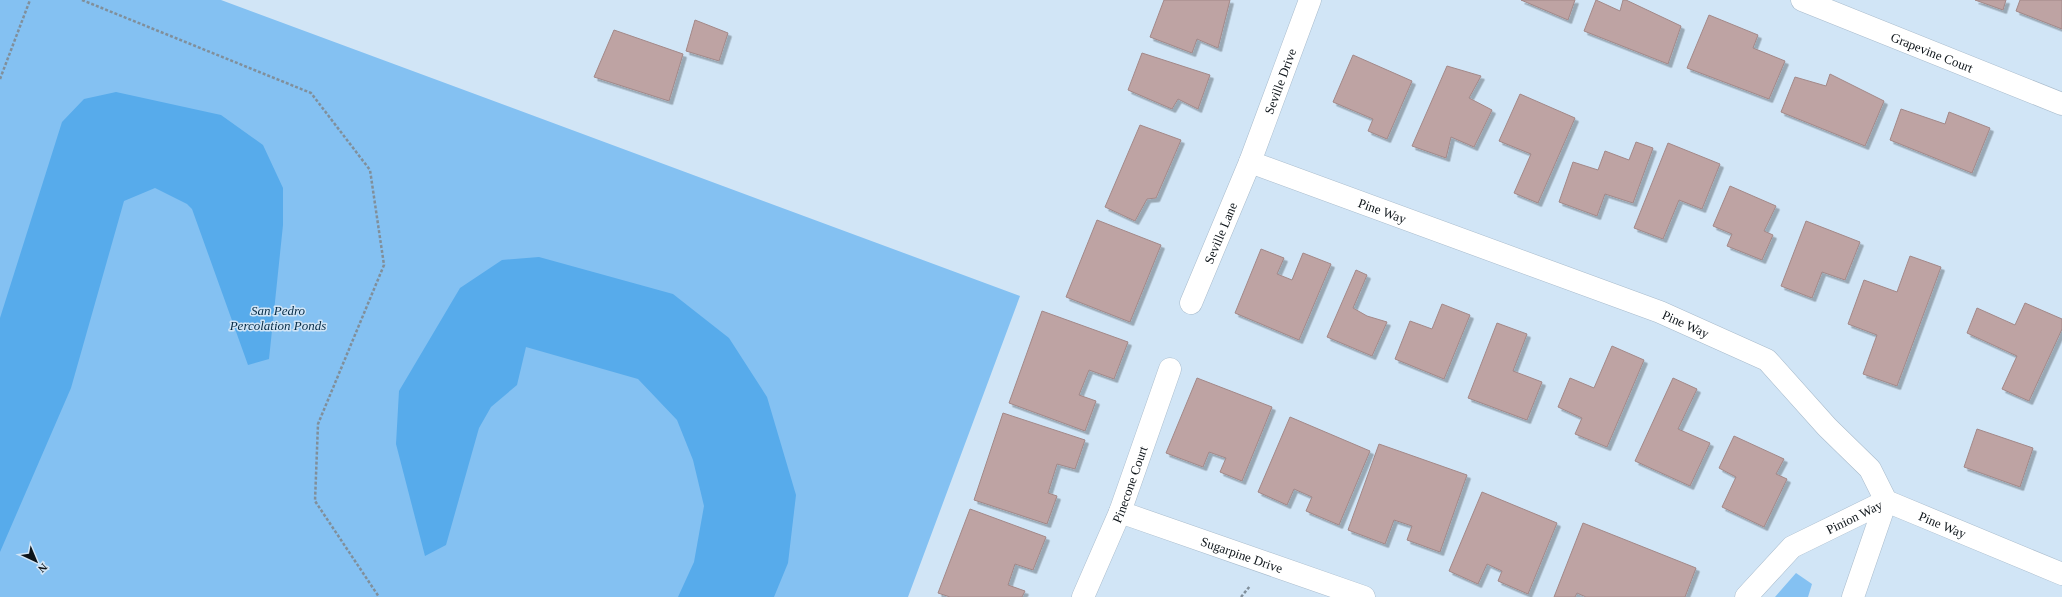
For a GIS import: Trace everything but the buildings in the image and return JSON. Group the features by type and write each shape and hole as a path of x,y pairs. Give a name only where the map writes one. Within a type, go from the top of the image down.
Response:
{"street":[{"name":"Seville Drive","path":"1250,162 1310,0"},
{"name":"Grapevine Court","path":"1802,0 2062,104"},
{"name":"Seville Lane","path":"1191,303 1250,162"},
{"name":"Pine Way","path":"1250,162 1660,312 1767,360 1827,427 1870,469 1886,501 2062,574"},
{"name":"Pinecone Court","path":"1083,597 1120,512 1170,369"},
{"name":"Pinion Way","path":"1746,597 1792,547 1886,501"},
{"name":"Pinion Way","path":"1852,597 1886,501"},
{"name":"Sugarpine Drive","path":"1120,512 1364,597"}],"path":[{"path":"0,79 30,0"},
{"path":"82,0 311,94 370,170 384,265 318,424 315,501 379,597"}],"green space":[{"name":"San Pedro Percolation Ponds","path":"0,0 221,0 1020,296 908,597 0,597"},
{"path":"1796,573 1812,584 1808,597 1775,597"}],"shaded area":[{"path":"116,92 221,115 263,145 283,188 283,225 269,359 248,365 192,209 187,204 155,188 124,201 71,388 0,552 0,318 62,122 84,99"},
{"path":"539,257 673,294 729,338 767,397 796,495 788,563 774,597 678,597 694,562 704,506 693,460 677,420 638,379 526,347 517,385 491,407 479,428 446,545 425,556 396,444 399,391 460,288 502,260"}]}
